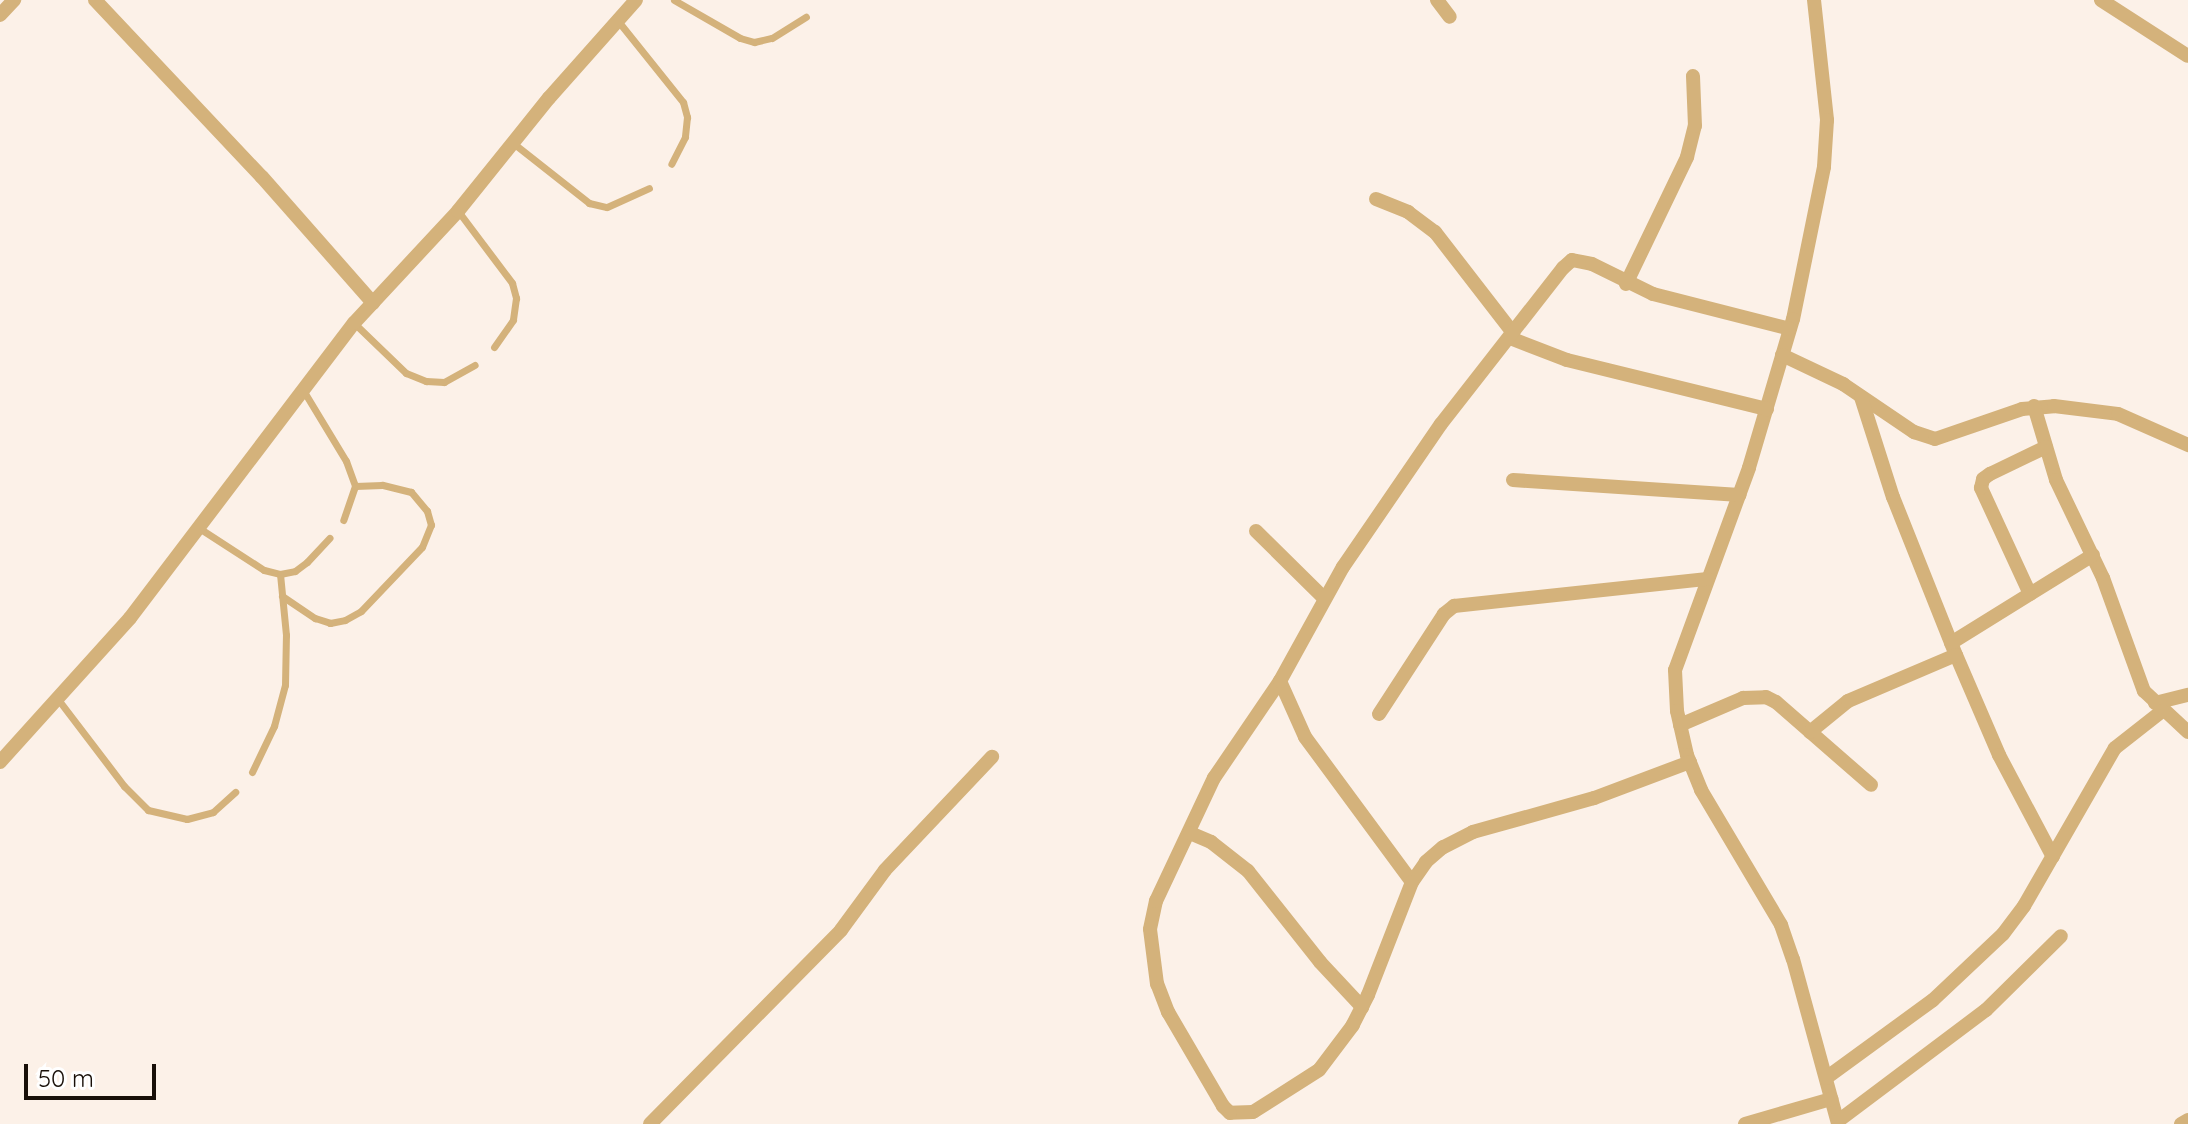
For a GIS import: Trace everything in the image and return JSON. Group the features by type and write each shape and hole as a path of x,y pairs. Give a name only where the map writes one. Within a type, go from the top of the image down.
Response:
{"street":[{"path":"0,15 14,0"},
{"path":"95,0 262,177 373,303"},
{"path":"0,762 130,618 354,323 458,211 636,0"},
{"path":"1437,0 1450,17"},
{"path":"1814,0 1827,120 1824,167 1790,329 1767,409 1740,495 1675,670 1680,725 1701,790 1781,925 1838,1122 1986,1010 2061,936"},
{"path":"2101,0 2188,56"},
{"path":"1626,284 1687,157 1695,126 1693,76"},
{"path":"1376,199 1408,212 1435,232 1512,336 1567,360 1767,409"},
{"path":"1690,762 1594,798 1473,832 1443,847 1426,862 1412,882 1362,1007 1319,1070 1253,1112 1230,1113 1223,1106 1168,1012 1157,984 1150,929 1156,901 1214,778 1280,681 1324,598 1441,424 1572,260 1592,264 1626,284 1705,310 1790,329"},
{"path":"1782,355 1861,397 1914,432 1935,439 2034,406 2118,414 2188,445"},
{"path":"1861,397 1893,497 1954,649 1999,755 2053,857"},
{"path":"2034,406 2056,480 2093,555 2144,691 2188,732"},
{"path":"2030,594 1981,488 1983,479 1990,474 2046,447"},
{"path":"1513,480 1740,495"},
{"path":"1256,531 1324,598"},
{"path":"1810,732 1848,701 1954,649 2030,594 2093,555"},
{"path":"1379,714 1444,614 1454,606 1708,579"},
{"path":"1280,681 1305,737 1412,882"},
{"path":"1826,1078 1933,1000 2003,934 2053,857 2115,748 2158,707 2188,695"},
{"path":"1680,725 1727,703 1754,696 1776,702 1871,785"},
{"path":"650,1124 841,930 885,870 992,757"},
{"path":"1190,833 1211,842 1248,871 1320,962 1362,1007"},
{"path":"1745,1124 1831,1099"},
{"path":"2181,1124 2188,1120"}],"lane":[{"path":"674,0 740,38 754,42 772,38 806,17"},
{"path":"618,21 683,102 687,117 685,137 671,164"},
{"path":"513,143 589,203 607,207 649,188"},
{"path":"458,211 512,283 516,298 513,320 494,347"},
{"path":"354,323 406,373 426,381 444,382 460,376 475,365"},
{"path":"302,389 346,461 355,486 343,520"},
{"path":"282,596 315,618 330,623 345,620 361,611 422,547 431,525 427,511 411,492 382,485 355,486"},
{"path":"197,526 264,570 280,574 295,571 329,538"},
{"path":"252,772 274,726 285,685 286,635 280,574"},
{"path":"57,698 124,786 148,810 187,819 213,812 235,792"}]}
